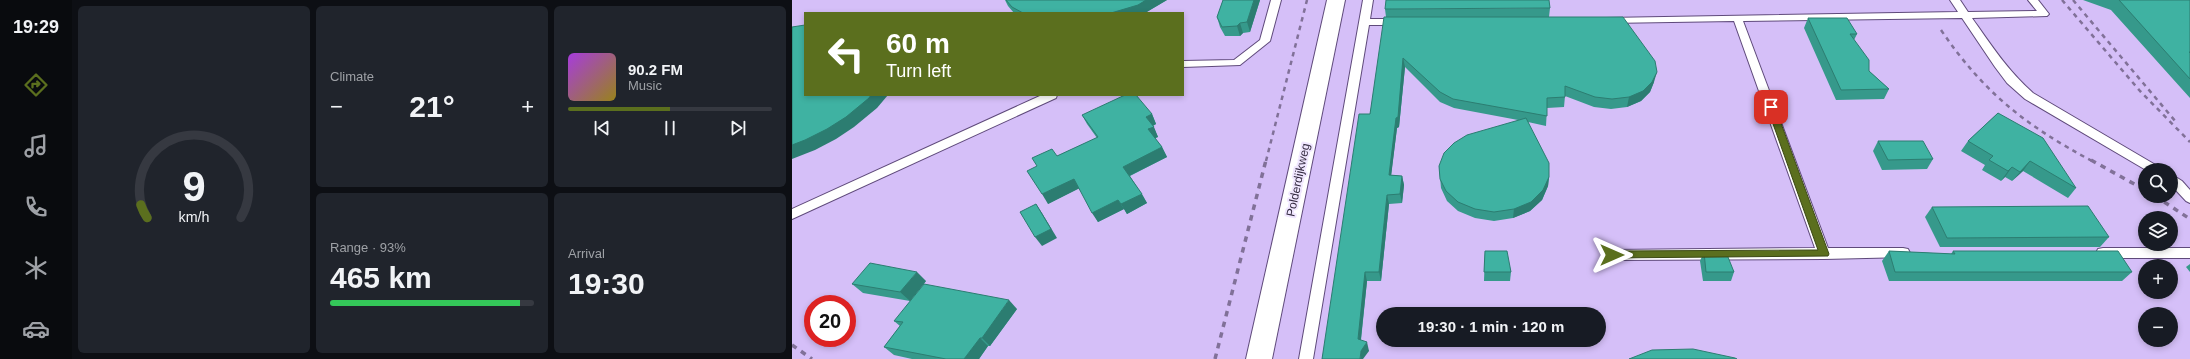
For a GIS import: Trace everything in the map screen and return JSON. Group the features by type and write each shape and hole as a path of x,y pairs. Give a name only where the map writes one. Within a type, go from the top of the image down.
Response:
{"street":[{"name":"Polderdijkweg","path":"1259,359 1336,0"}],"lane":[{"path":"1184,64 1236,63 1265,41 1276,0"},
{"path":"1306,359 1368,0"},
{"path":"1955,0 1999,65 2011,80 2029,96 2142,163"},
{"path":"1595,21 1738,20 2044,14 2033,0"},
{"path":"1738,20 1824,254"},
{"path":"1364,22 1412,22"},
{"path":"792,214 1050,96"},
{"path":"2178,184 2190,198"},
{"path":"1612,255 1920,253"},
{"path":"2087,253 2190,253"}],"building":[{"path":"1006,0 1146,0 1138,5 1114,12 1021,12 1012,7"},
{"path":"1223,0 1254,0 1247,22 1240,23 1237,26 1222,27 1217,17"},
{"path":"1386,0 1549,0 1550,8 1385,9"},
{"path":"2119,0 2190,0 2190,79"},
{"path":"1384,17 1623,17 1655,61 1657,72 1652,82 1643,91 1629,97 1612,99 1595,97 1565,86 1565,97 1547,98 1547,116 1453,99 1440,92 1403,58 1398,117 1396,118 1389,175 1402,176 1400,194 1387,195 1379,272 1365,272 1358,339 1367,342 1361,351 1360,359 1322,359 1359,114 1370,114"},
{"path":"1808,18 1847,18 1857,34 1850,34 1869,60 1869,71 1889,89 1841,90"},
{"path":"804,25 804,96 870,96 846,117 827,129 792,145 792,27"},
{"path":"1123,96 1137,96 1152,114 1146,117 1154,127 1148,129 1162,147 1123,167 1142,194 1121,204 1118,200 1092,213 1074,179 1042,194 1027,171 1037,166 1032,158 1052,149 1057,156 1098,137 1082,115"},
{"path":"1998,113 2043,138 2076,188 2030,161 2020,172 2012,167 2008,171 1989,160 1993,156 1968,141"},
{"path":"1526,118 1549,163 1549,177 1543,190 1531,202 1514,209 1494,212 1475,209 1458,202 1446,191 1440,179 1439,166 1444,153 1454,143 1467,135"},
{"path":"1878,141 1923,141 1933,159 1888,160"},
{"path":"1036,204 1051,229 1035,237 1020,212"},
{"path":"2088,206 2109,237 1947,238 1932,207"},
{"path":"1485,251 1507,251 1511,272 1484,272"},
{"path":"1889,251 1955,254 1953,251 2118,251 2132,272 1895,272"},
{"path":"1704,252 1726,252 1734,272 1706,272"},
{"path":"870,263 917,272 900,292 852,284"},
{"path":"924,284 1009,300 982,338 980,338 964,359 946,359 884,347 903,322 894,321"},
{"path":"1693,349 1737,359 1629,359 1652,350"}],"railway":[{"path":"1266,161 1307,0"},
{"path":"2062,0 2140,91 2190,142"},
{"path":"2073,0 2176,122"},
{"path":"1941,30 1973,72 2008,106 2046,134 2092,161"},
{"path":"1215,359 1266,160"},
{"path":"2091,160 2138,186"},
{"path":"2166,203 2190,219"},
{"path":"792,345 812,359"}],"route":[{"path":"1612,255 1824,254 1771,107"}]}
